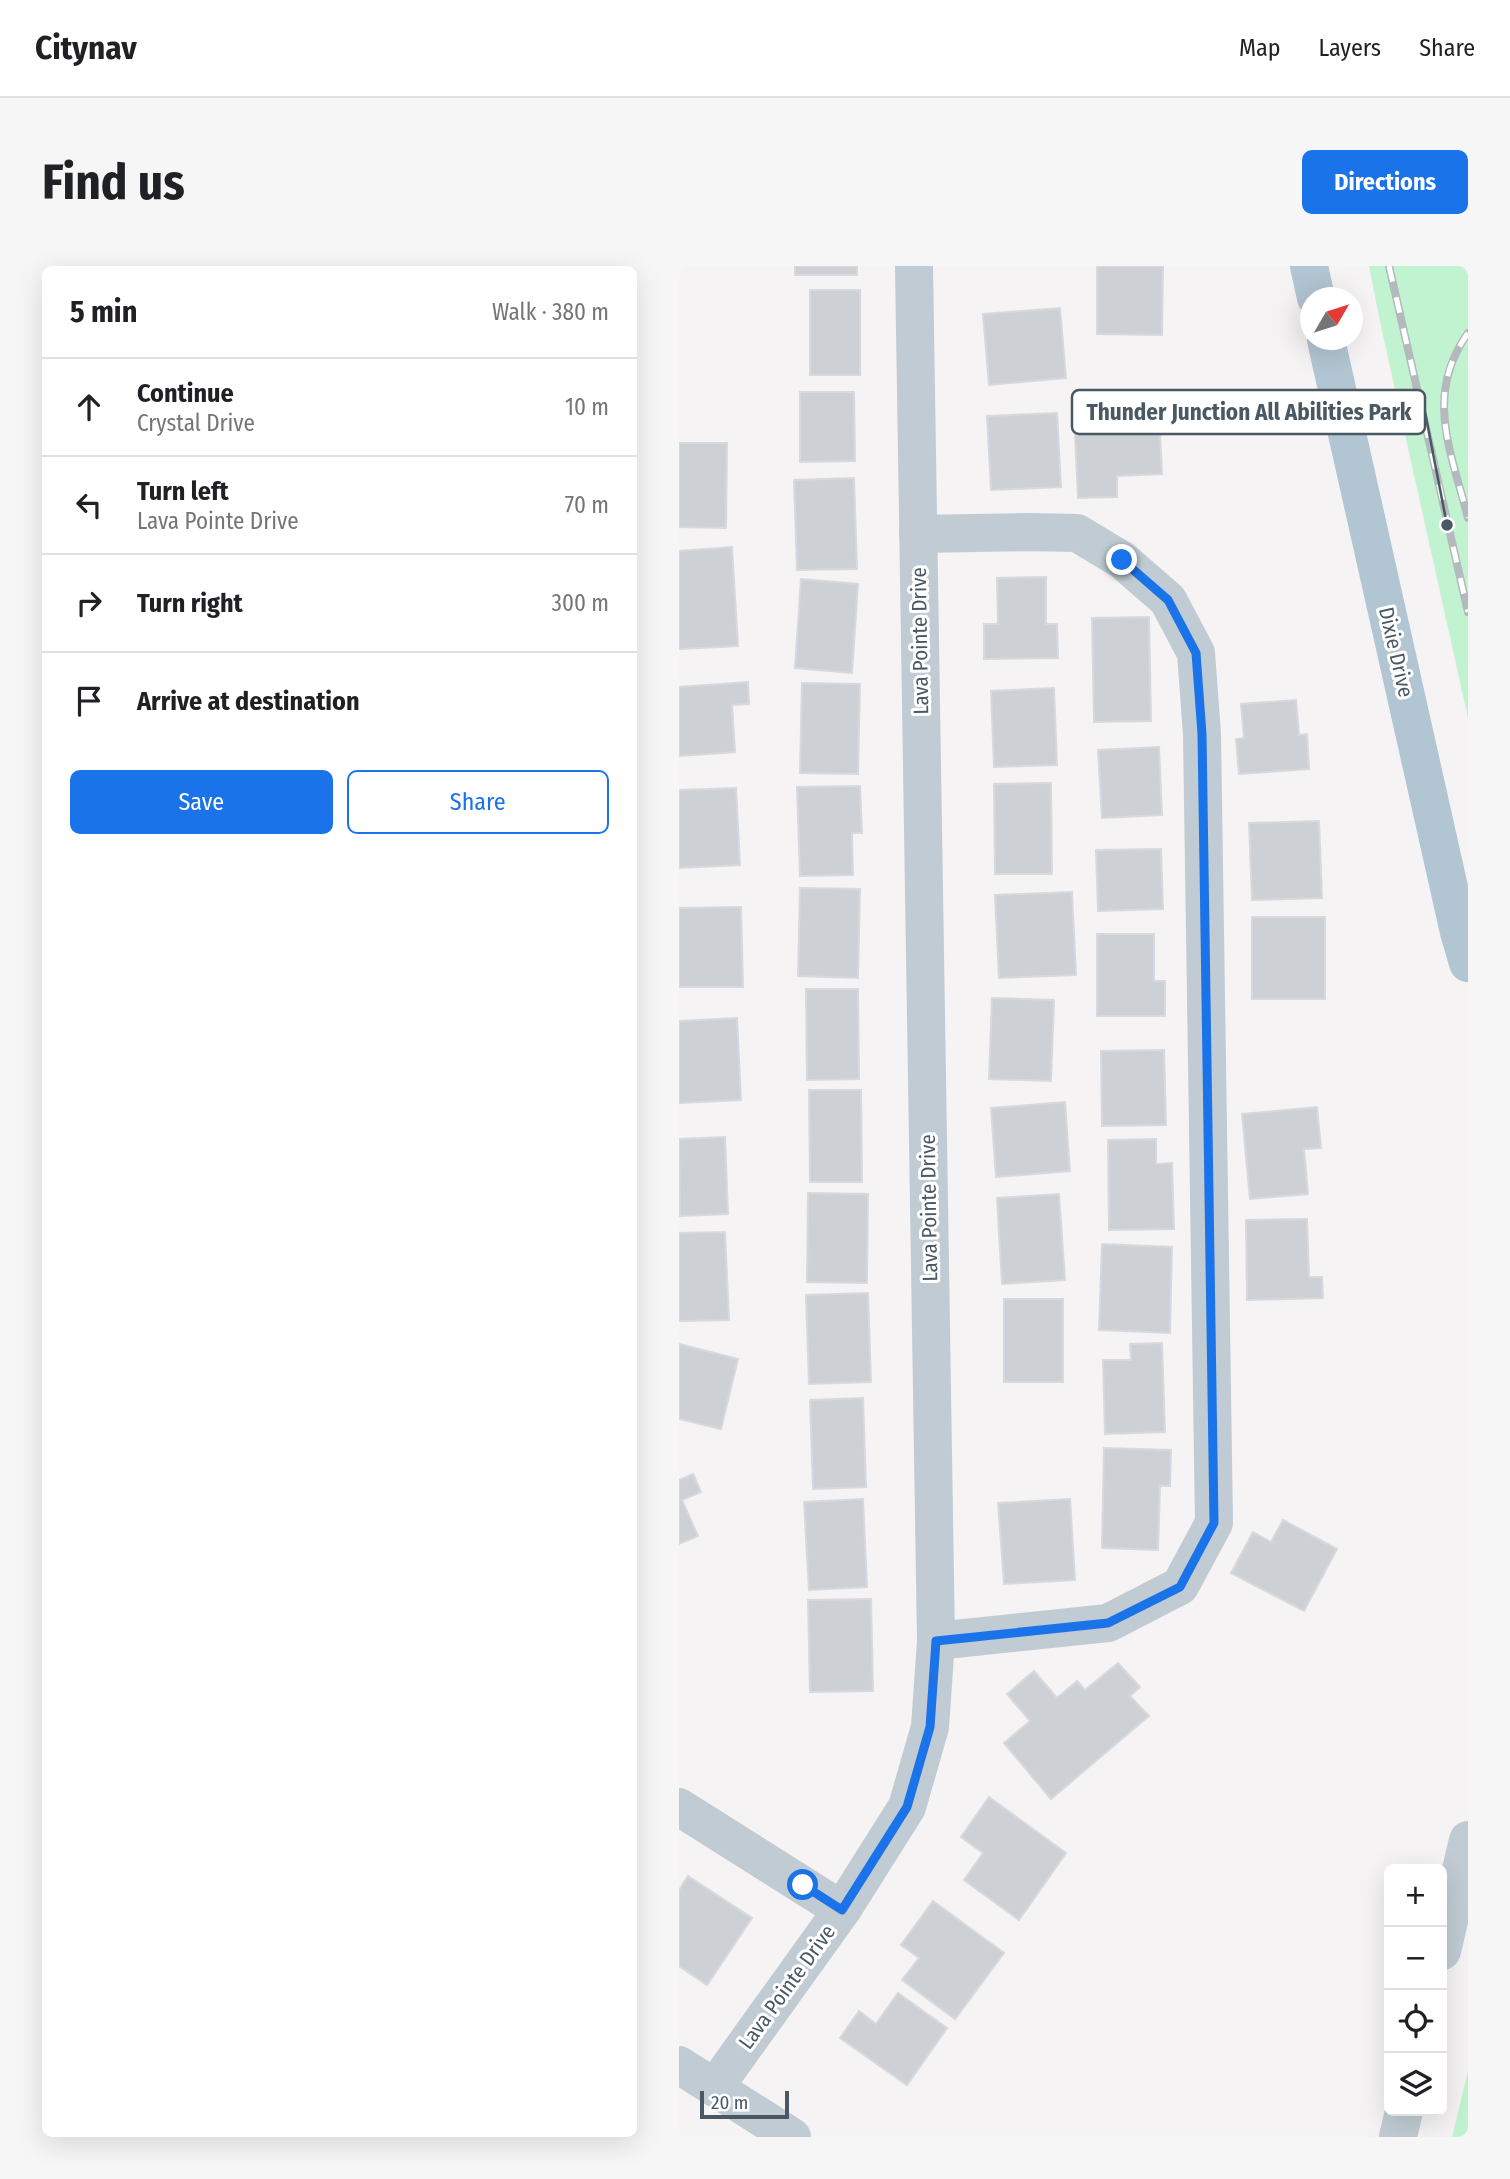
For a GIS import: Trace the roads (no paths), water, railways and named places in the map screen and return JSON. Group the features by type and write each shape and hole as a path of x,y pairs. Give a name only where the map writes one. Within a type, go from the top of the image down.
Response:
{"main road":[{"path":"1309,266 1314,287"},
{"name":"Dixie Drive","path":"1328,350 1468,963"}],"street":[{"name":"Lava Pointe Drive","path":"715,2087 842,1910 907,1807 930,1727 936,1641 914,266"},
{"path":"918,534 1077,533 1122,560 1168,600 1196,653 1203,775 1214,1523 1180,1587 1108,1623 936,1641"},
{"path":"679,1807 842,1910"},
{"path":"1447,1930 1468,1840"},
{"path":"679,2066 792,2137"},
{"path":"1398,2137 1403,2116"}],"railway":[{"path":"1389,266 1468,612"},
{"path":"1468,333 1455,356 1447,379 1444,401 1449,446 1468,518"}],"place":[{"name":"Thunder Junction All Abilities Park","path":"1447,525"}]}
